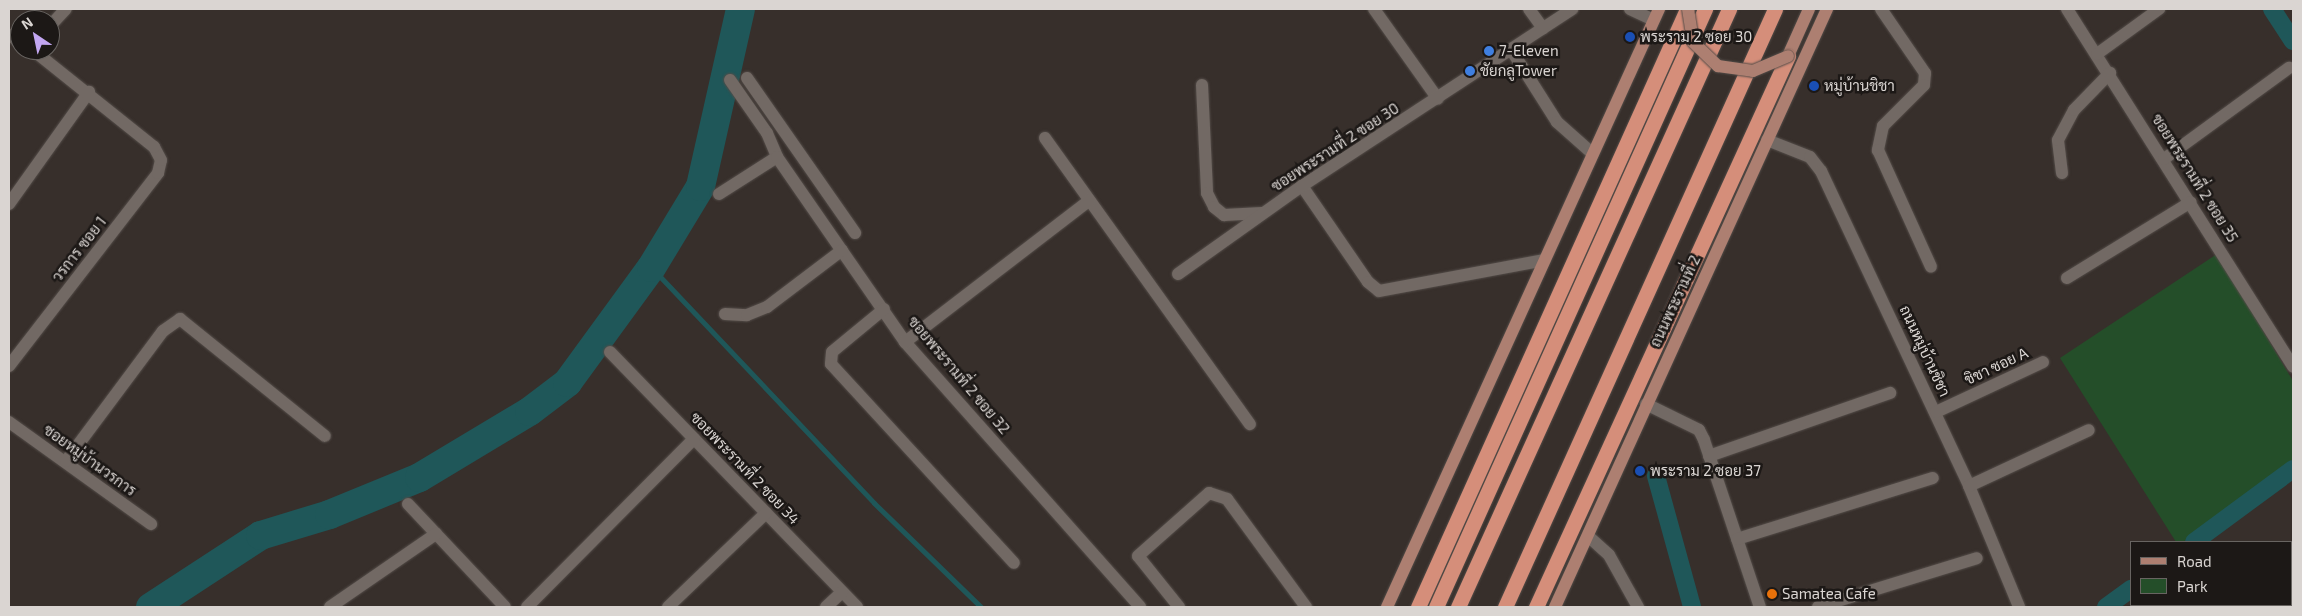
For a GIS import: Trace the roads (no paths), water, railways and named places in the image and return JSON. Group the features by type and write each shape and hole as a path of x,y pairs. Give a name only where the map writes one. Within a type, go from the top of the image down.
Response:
{"highway":[{"path":"1418,607 1687,9"},
{"path":"1436,607 1705,9"},
{"path":"1458,607 1729,9"},
{"path":"1495,607 1765,9"},
{"name":"ถนนพระรามที่ 2","path":"1505,607 1775,9"},
{"path":"1536,607 1788,56"}],"main road":[{"path":"1687,9 1693,42 1718,66 1753,70 1788,56 1809,9"},
{"name":"ถนนพระรามที่ 2","path":"1555,607 1827,9"},
{"path":"1387,607 1656,14"}],"street":[{"path":"1374,9 1438,100"},
{"path":"1529,9 1543,28"},
{"name":"ซอยพระรามที่ 2 ซอย 30","path":"1178,274 1302,186 1438,100 1572,9"},
{"path":"1630,9 1656,14"},
{"path":"1881,9 1925,73 1924,85 1883,126 1878,150 1931,267"},
{"name":"ซอยพระรามที่ 2 ซอย 35","path":"2068,9 2110,73 2293,367"},
{"path":"2097,54 2159,9"},
{"path":"1512,51 1557,122 1592,153"},
{"path":"9,204 89,92 46,60"},
{"path":"2164,159 2289,68"},
{"path":"2062,172 2058,140 2074,110 2110,73"},
{"path":"747,78 855,233"},
{"name":"ซอยพระรามที่ 2 ซอย 32","path":"730,80 767,133 777,157 790,177 884,309 905,342 1140,607"},
{"path":"1202,85 1207,193 1214,207 1224,215 1264,213"},
{"name":"วรการ ซอย 1","path":"9,366 158,174 161,160 154,146 89,92"},
{"path":"1045,138 1250,424"},
{"name":"ถนนหมู่บ้านชิชา","path":"1766,140 1810,157 1821,171 1936,412 2019,607"},
{"path":"719,194 777,157"},
{"path":"790,177 808,166"},
{"path":"1302,186 1368,282 1379,291 1544,260"},
{"path":"905,342 1089,201"},
{"path":"2067,278 2191,202"},
{"path":"725,314 747,315 767,307 842,250"},
{"path":"884,309 832,352 830,364 1014,562"},
{"path":"66,461 163,331 180,319 324,436"},
{"name":"ซอยพระรามที่ 2 ซอย 34","path":"610,352 858,607"},
{"name":"ชิชา ซอย A","path":"1936,412 2043,362"},
{"path":"1710,456 1890,393"},
{"path":"1646,404 1699,430 1710,456 1760,607"},
{"name":"ซอยหมู่บ้านวรการ","path":"9,422 66,461 151,524"},
{"path":"1969,486 2089,430"},
{"path":"527,607 694,439"},
{"path":"1737,539 1933,478"},
{"path":"1179,607 1138,556 1209,493 1227,499 1306,607"},
{"path":"408,504 504,607"},
{"path":"668,607 766,513"},
{"path":"330,607 436,534"},
{"path":"1588,536 1609,555 1638,607"},
{"path":"1818,607 1977,558"},
{"path":"826,607 842,592"}],"waterway":[{"path":"150,607 260,535 329,514 419,477 529,411 567,382 651,267 700,186 740,9"},
{"path":"2272,9 2293,41"},
{"path":"651,267 874,503 981,607"},
{"path":"2195,541 2293,469"},
{"path":"1656,476 1692,607"},
{"path":"2106,607 2130,590"}],"place":[{"name":"พระราม 2 ซอย 30","path":"1630,37"},
{"name":"7-Eleven","path":"1489,51"},
{"name":"ชัยกลูTower","path":"1470,71"},
{"name":"หมู่บ้านชิชา","path":"1814,86"},
{"name":"พระราม 2 ซอย 37","path":"1640,471"},
{"name":"Samatea Cafe","path":"1772,594"}]}
